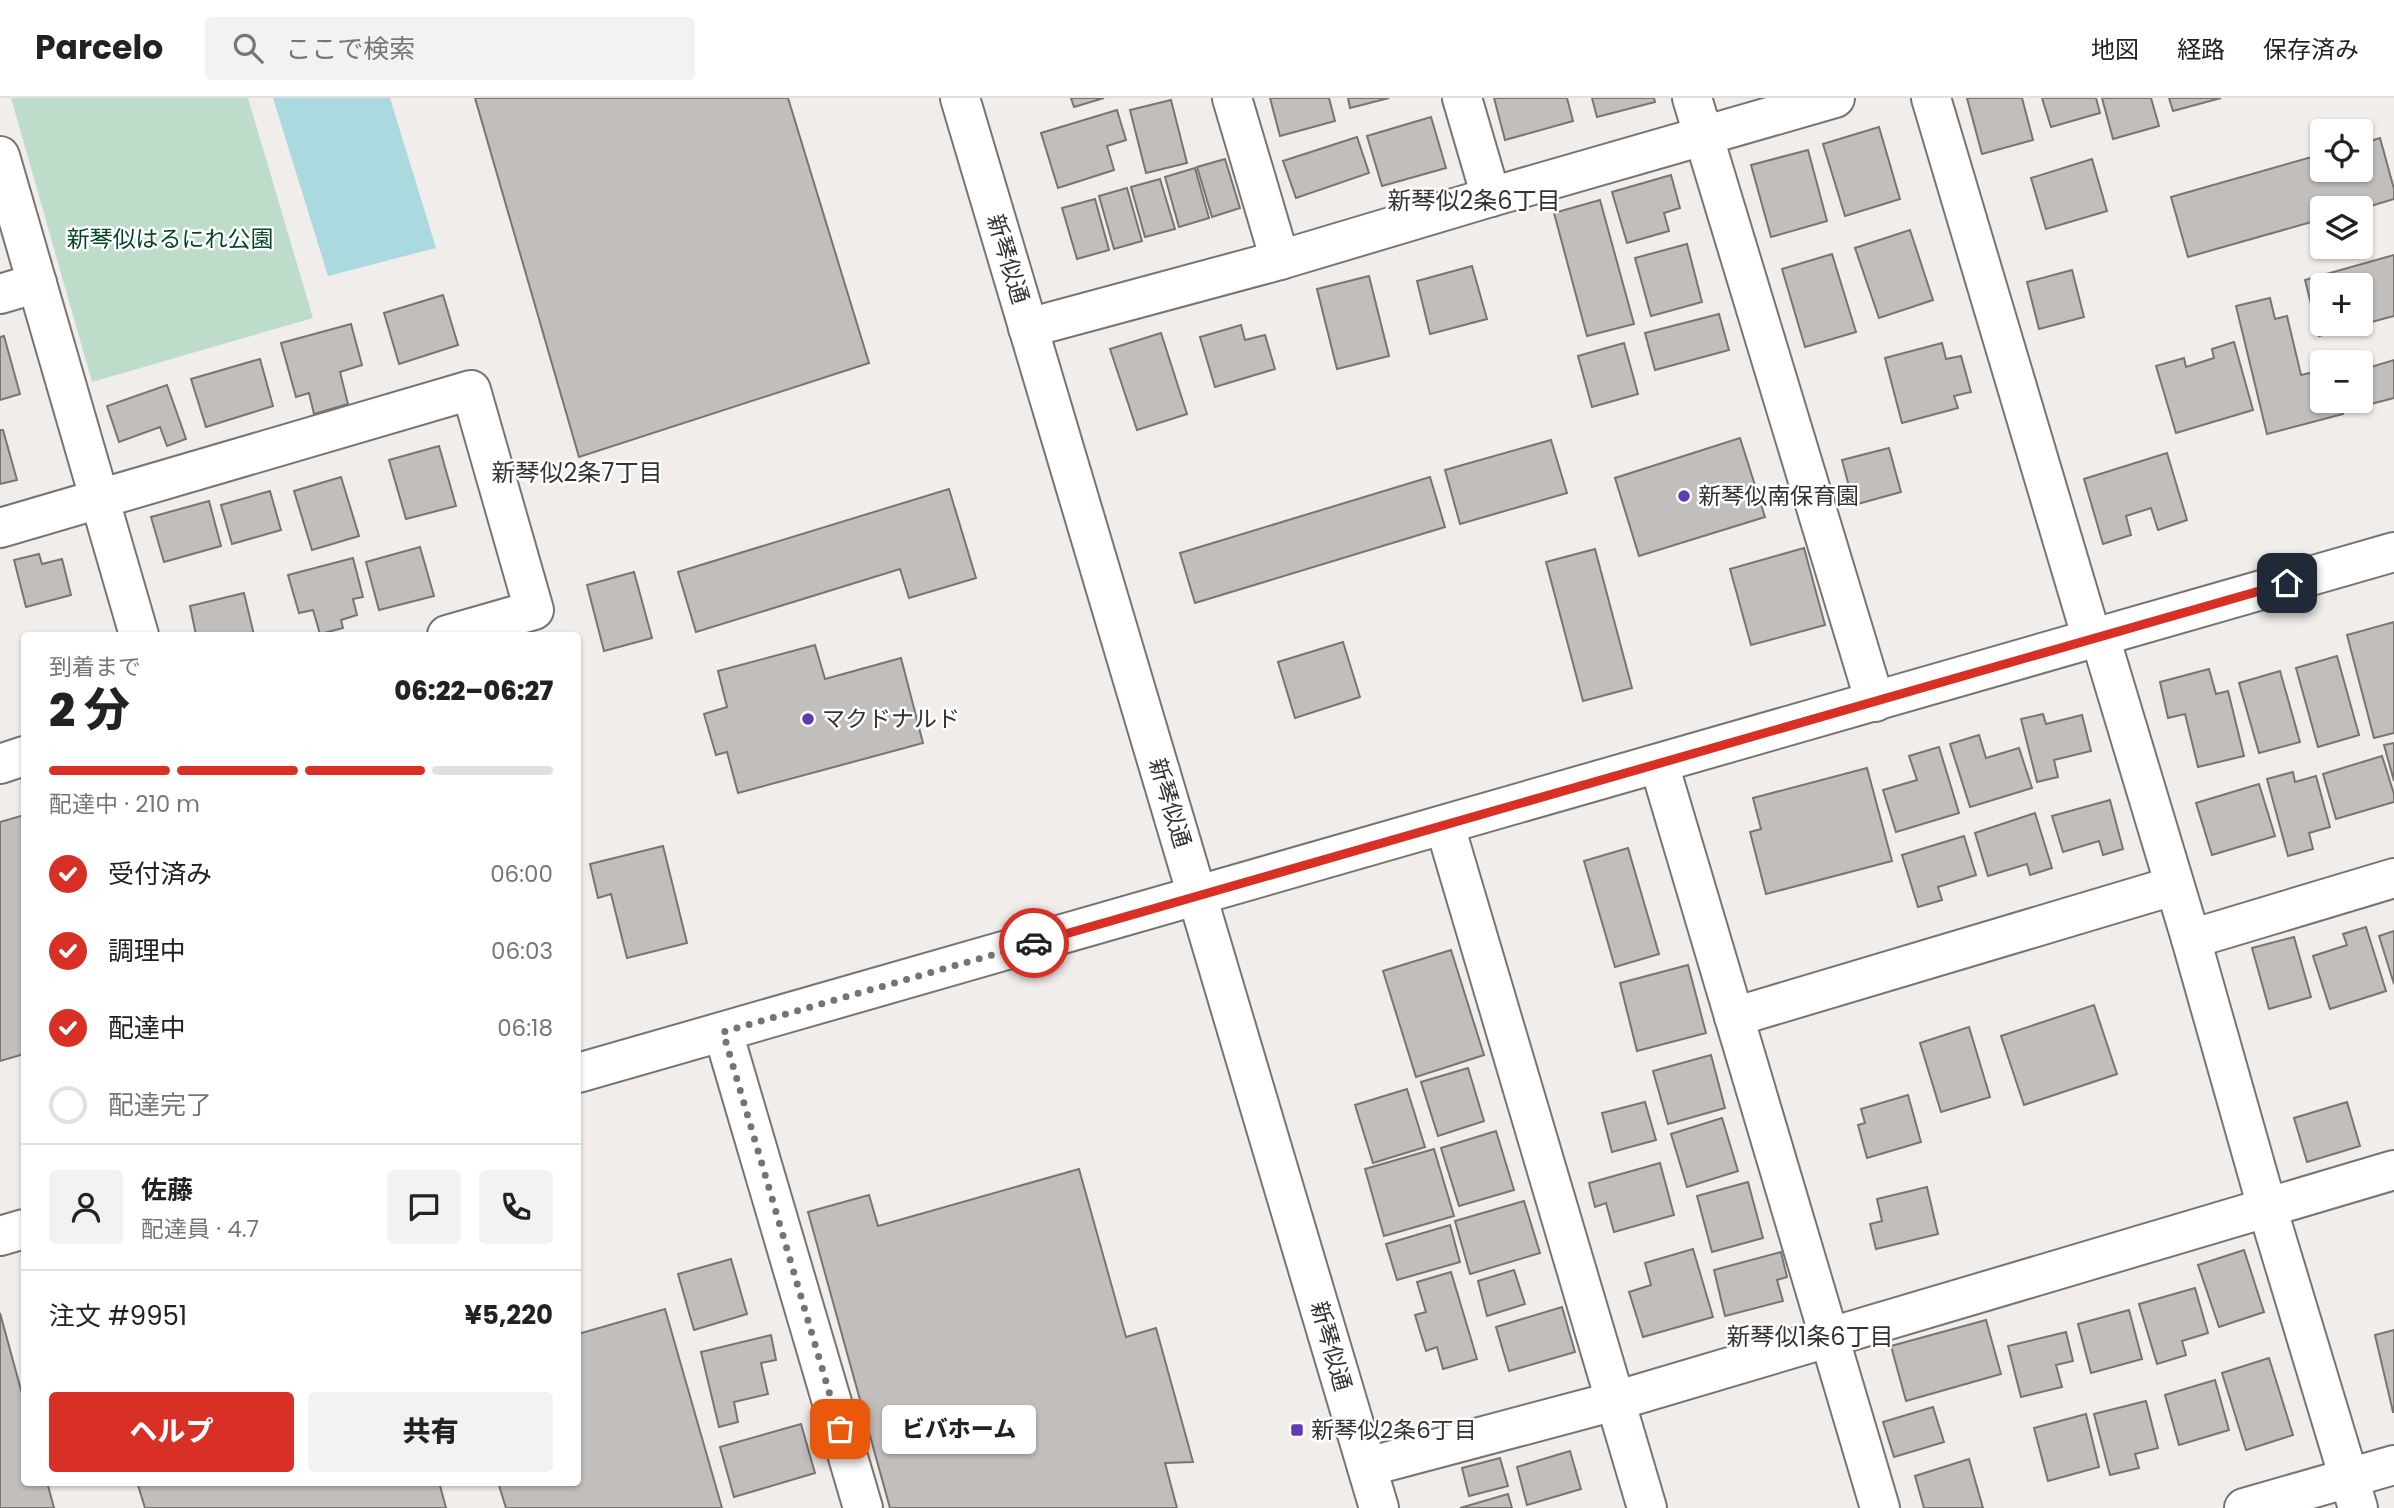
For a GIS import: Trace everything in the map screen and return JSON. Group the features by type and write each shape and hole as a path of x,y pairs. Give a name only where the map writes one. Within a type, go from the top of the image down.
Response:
{"street":[{"name":"新琴似通","path":"960,98 1379,1508"},
{"path":"1232,98 1280,260"},
{"path":"1462,98 1491,197"},
{"path":"1692,98 1875,702"},
{"path":"1028,328 1280,260 1835,98"},
{"path":"1931,98 2191,939 2267,1207 2353,1493"},
{"path":"0,156 138,632"},
{"path":"0,294 37,283"},
{"path":"0,528 471,390 534,610 457,632"},
{"path":"581,1072 2394,552"},
{"path":"0,764 21,758"},
{"path":"1659,764 1880,1508"},
{"path":"1445,826 1647,1508"},
{"path":"2191,939 2394,878"},
{"path":"1734,1017 2173,886"},
{"path":"723,1032 863,1508"},
{"path":"1367,1467 1615,1401 2394,1170"},
{"path":"0,1236 21,1230"},
{"path":"2244,1508 2353,1493 2394,1465"}],"green space":[{"name":"新琴似はるにれ公園","path":"11,98 248,98 313,318 92,382"}],"water":[{"path":"273,98 390,98 436,248 328,276"}],"building":[{"path":"475,98 788,98 869,363 579,457"},
{"path":"1071,98 1104,98 1074,107"},
{"path":"1270,98 1329,98 1335,121 1280,136"},
{"path":"1348,98 1389,98 1350,108"},
{"path":"1494,98 1567,98 1573,121 1505,140"},
{"path":"1592,98 1654,98 1655,102 1597,117"},
{"path":"1967,98 2022,98 2033,140 1982,154"},
{"path":"2042,98 2096,98 2100,113 2051,127"},
{"path":"2102,98 2151,98 2159,126 2113,139"},
{"path":"2169,98 2221,98 2173,111"},
{"path":"1171,100 1187,163 1146,173 1130,110"},
{"path":"1117,110 1126,140 1107,146 1114,170 1058,188 1041,133"},
{"path":"1431,117 1446,168 1382,186 1367,136"},
{"path":"1879,127 1900,199 1845,216 1823,144"},
{"path":"1357,137 1369,173 1296,198 1283,161"},
{"path":"2380,138 2394,189 2394,199 2373,205 2373,196 2310,196 2310,222 2188,257 2171,197 2310,157 2310,182 2373,182 2373,140"},
{"path":"1808,150 1827,221 1771,237 1751,165"},
{"path":"1225,159 1240,208 1212,217 1197,167"},
{"path":"2092,159 2107,211 2046,229 2031,178"},
{"path":"1195,168 1209,218 1179,227 1165,177"},
{"path":"1671,175 1680,208 1664,213 1669,231 1627,243 1612,192"},
{"path":"1160,179 1175,229 1145,237 1131,187"},
{"path":"1127,188 1142,241 1114,249 1099,196"},
{"path":"1095,199 1109,250 1077,259 1062,208"},
{"path":"1600,200 1634,324 1587,336 1554,213"},
{"path":"1910,230 1933,300 1879,318 1855,248"},
{"path":"1687,244 1702,302 1651,316 1635,258"},
{"path":"1832,254 1856,332 1805,347 1782,269"},
{"path":"2394,255 2394,316 2373,322 2373,273 2330,273"},
{"path":"1472,266 1487,319 1430,334 1417,281"},
{"path":"2072,270 2084,317 2039,329 2027,282"},
{"path":"1369,276 1389,356 1337,369 1317,289"},
{"path":"2310,279 2310,300 2305,280"},
{"path":"443,295 458,345 399,364 384,313"},
{"path":"2270,298 2275,319 2287,316 2301,375 2310,373 2310,413 2343,414 2267,434 2236,306"},
{"path":"1719,314 1729,350 1655,370 1645,333"},
{"path":"351,324 362,365 340,372 348,404 314,414 309,393 296,397 281,343"},
{"path":"1241,325 1245,340 1265,335 1275,369 1215,387 1200,337"},
{"path":"1161,333 1187,414 1137,430 1110,349"},
{"path":"4,336 20,394 0,400 0,337"},
{"path":"2234,342 2253,410 2176,433 2156,366 2184,358 2186,367 2214,358 2212,349"},
{"path":"1624,343 1638,394 1592,407 1578,356"},
{"path":"1942,343 1946,359 1961,356 1971,392 1954,396 1958,408 1902,423 1885,358"},
{"path":"260,359 273,406 206,427 191,379"},
{"path":"2394,360 2394,398 2373,404 2373,366"},
{"path":"167,385 186,439 167,446 160,427 119,442 107,406"},
{"path":"0,430 3,430 17,480 0,484"},
{"path":"1740,438 1765,517 1639,556 1615,478"},
{"path":"1551,440 1567,493 1460,524 1445,470"},
{"path":"439,446 456,506 406,519 389,460"},
{"path":"1889,448 1901,492 1854,505 1842,460"},
{"path":"2167,453 2187,520 2158,530 2151,508 2126,516 2131,535 2103,544 2084,479"},
{"path":"341,477 359,536 312,550 294,491"},
{"path":"1430,477 1445,527 1195,603 1180,553"},
{"path":"949,489 976,578 909,598 900,569 696,632 678,572"},
{"path":"270,491 281,530 232,544 221,505"},
{"path":"209,501 221,546 164,562 151,517"},
{"path":"420,547 434,596 379,610 366,562"},
{"path":"1804,548 1825,625 1751,645 1730,569"},
{"path":"1595,549 1632,688 1583,701 1546,562"},
{"path":"39,554 42,564 62,559 71,595 26,607 14,560"},
{"path":"353,558 363,597 353,599 357,615 341,620 343,628 319,632 313,610 299,613 288,575"},
{"path":"634,572 652,638 604,651 587,585"},
{"path":"244,593 253,632 195,632 190,606"},
{"path":"2394,622 2394,733 2374,738 2347,635"},
{"path":"1343,642 1360,697 1295,718 1278,662"},
{"path":"815,645 825,679 901,658 923,743 738,793 727,752 716,755 704,714 727,707 718,671"},
{"path":"2337,656 2359,735 2318,747 2296,668"},
{"path":"2209,669 2216,694 2228,691 2244,756 2198,767 2185,714 2168,718 2160,682"},
{"path":"2280,671 2300,742 2259,753 2239,683"},
{"path":"2043,714 2046,724 2082,715 2091,751 2054,760 2058,777 2037,782 2021,719"},
{"path":"1979,735 1986,758 2019,748 2032,788 1970,807 1950,744"},
{"path":"2394,743 2394,781 2384,745"},
{"path":"1939,747 1959,813 1896,832 1883,790 1917,780 1909,756"},
{"path":"2382,756 2394,802 2336,819 2323,774"},
{"path":"1867,768 1892,861 1766,894 1750,832 1761,829 1753,798"},
{"path":"2293,772 2295,782 2316,776 2330,827 2309,833 2313,849 2288,856 2267,779"},
{"path":"2259,784 2275,836 2212,855 2196,803"},
{"path":"2110,800 2123,849 2103,855 2099,841 2063,852 2052,816"},
{"path":"2035,813 2052,868 2030,875 2027,864 1988,876 1975,833"},
{"path":"21,816 21,1055 0,1061 0,822"},
{"path":"1964,836 1976,875 1938,887 1942,900 1918,907 1902,855"},
{"path":"663,846 687,943 627,958 611,894 598,898 590,864"},
{"path":"1628,848 1659,954 1615,967 1584,861"},
{"path":"2366,927 2386,991 2330,1009 2313,956 2347,945 2343,934"},
{"path":"2394,931 2394,984 2379,936"},
{"path":"2294,937 2311,997 2269,1009 2252,948"},
{"path":"1451,950 1484,1055 1416,1077 1383,971"},
{"path":"1688,965 1706,1033 1637,1051 1620,983"},
{"path":"2094,1005 2117,1074 2024,1105 2001,1036"},
{"path":"1969,1027 1990,1097 1941,1112 1920,1043"},
{"path":"1711,1055 1725,1108 1668,1124 1653,1071"},
{"path":"1468,1068 1484,1121 1438,1136 1421,1082"},
{"path":"1407,1089 1425,1147 1373,1163 1355,1105"},
{"path":"1908,1095 1921,1142 1867,1158 1858,1125 1865,1123 1861,1109"},
{"path":"1645,1102 1656,1140 1612,1152 1602,1113"},
{"path":"2347,1102 2360,1146 2307,1162 2294,1118"},
{"path":"1722,1118 1738,1171 1687,1187 1671,1134"},
{"path":"1496,1131 1514,1190 1459,1206 1441,1148"},
{"path":"1434,1149 1454,1216 1384,1236 1365,1169"},
{"path":"1660,1163 1674,1215 1614,1232 1606,1203 1595,1207 1589,1183"},
{"path":"1079,1169 1126,1337 1156,1328 1193,1462 1165,1463 1177,1508 890,1508 808,1212 869,1195 878,1226"},
{"path":"1748,1182 1763,1238 1712,1252 1697,1196"},
{"path":"1927,1187 1938,1234 1876,1249 1870,1224 1882,1221 1877,1199"},
{"path":"1524,1201 1540,1253 1470,1274 1455,1221"},
{"path":"1450,1225 1460,1262 1397,1280 1386,1244"},
{"path":"1693,1249 1713,1317 1643,1337 1629,1292 1651,1285 1645,1263"},
{"path":"2244,1250 2264,1312 2219,1327 2198,1265"},
{"path":"1781,1252 1787,1277 1777,1280 1783,1301 1725,1316 1714,1270"},
{"path":"731,1259 747,1314 694,1330 678,1274"},
{"path":"1514,1270 1525,1304 1487,1316 1478,1281"},
{"path":"1451,1272 1477,1359 1443,1369 1437,1347 1426,1351 1415,1315 1426,1312 1417,1282"},
{"path":"2195,1288 2208,1333 2182,1341 2186,1355 2157,1364 2139,1304"},
{"path":"1562,1307 1575,1352 1509,1371 1496,1327"},
{"path":"665,1309 722,1508 506,1508 499,1486 581,1486 581,1333"},
{"path":"2129,1310 2142,1359 2091,1373 2078,1324"},
{"path":"0,1313 21,1390 21,1486 48,1486 54,1508 0,1508"},
{"path":"1986,1320 2001,1374 1906,1401 1891,1346"},
{"path":"2394,1330 2394,1412 2393,1412 2375,1335"},
{"path":"2066,1332 2073,1361 2056,1365 2062,1387 2021,1397 2008,1346"},
{"path":"771,1335 776,1360 761,1363 768,1394 734,1402 738,1422 719,1427 701,1352"},
{"path":"2269,1358 2293,1435 2246,1450 2222,1373"},
{"path":"2215,1380 2229,1430 2179,1445 2165,1395"},
{"path":"2146,1401 2158,1448 2135,1454 2139,1468 2110,1475 2094,1414"},
{"path":"1933,1407 1944,1442 1894,1457 1883,1422"},
{"path":"2086,1414 2099,1467 2048,1481 2034,1428"},
{"path":"801,1424 815,1473 734,1497 720,1447"},
{"path":"1570,1451 1581,1489 1527,1505 1517,1467"},
{"path":"1500,1458 1508,1486 1469,1496 1462,1468"},
{"path":"1969,1459 1983,1508 1924,1508 1915,1476"},
{"path":"138,1486 440,1486 446,1508 145,1508"},
{"path":"1508,1494 1512,1508 1460,1508"}],"way so far":[{"path":"840,1429 723,1032 1034,943"}],"place":[{"name":"新琴似南保育園","path":"1684,496"},
{"name":"マクドナルド","path":"808,719"},
{"name":"ビバホーム","path":"840,1429"},
{"name":"新琴似2条6丁目","path":"1297,1430"}],"district":[{"name":"新琴似2条6丁目","path":"1474,200"},
{"name":"新琴似2条7丁目","path":"577,472"},
{"name":"新琴似1条6丁目","path":"1810,1336"}],"route":[{"path":"1034,943 2287,583"}]}
